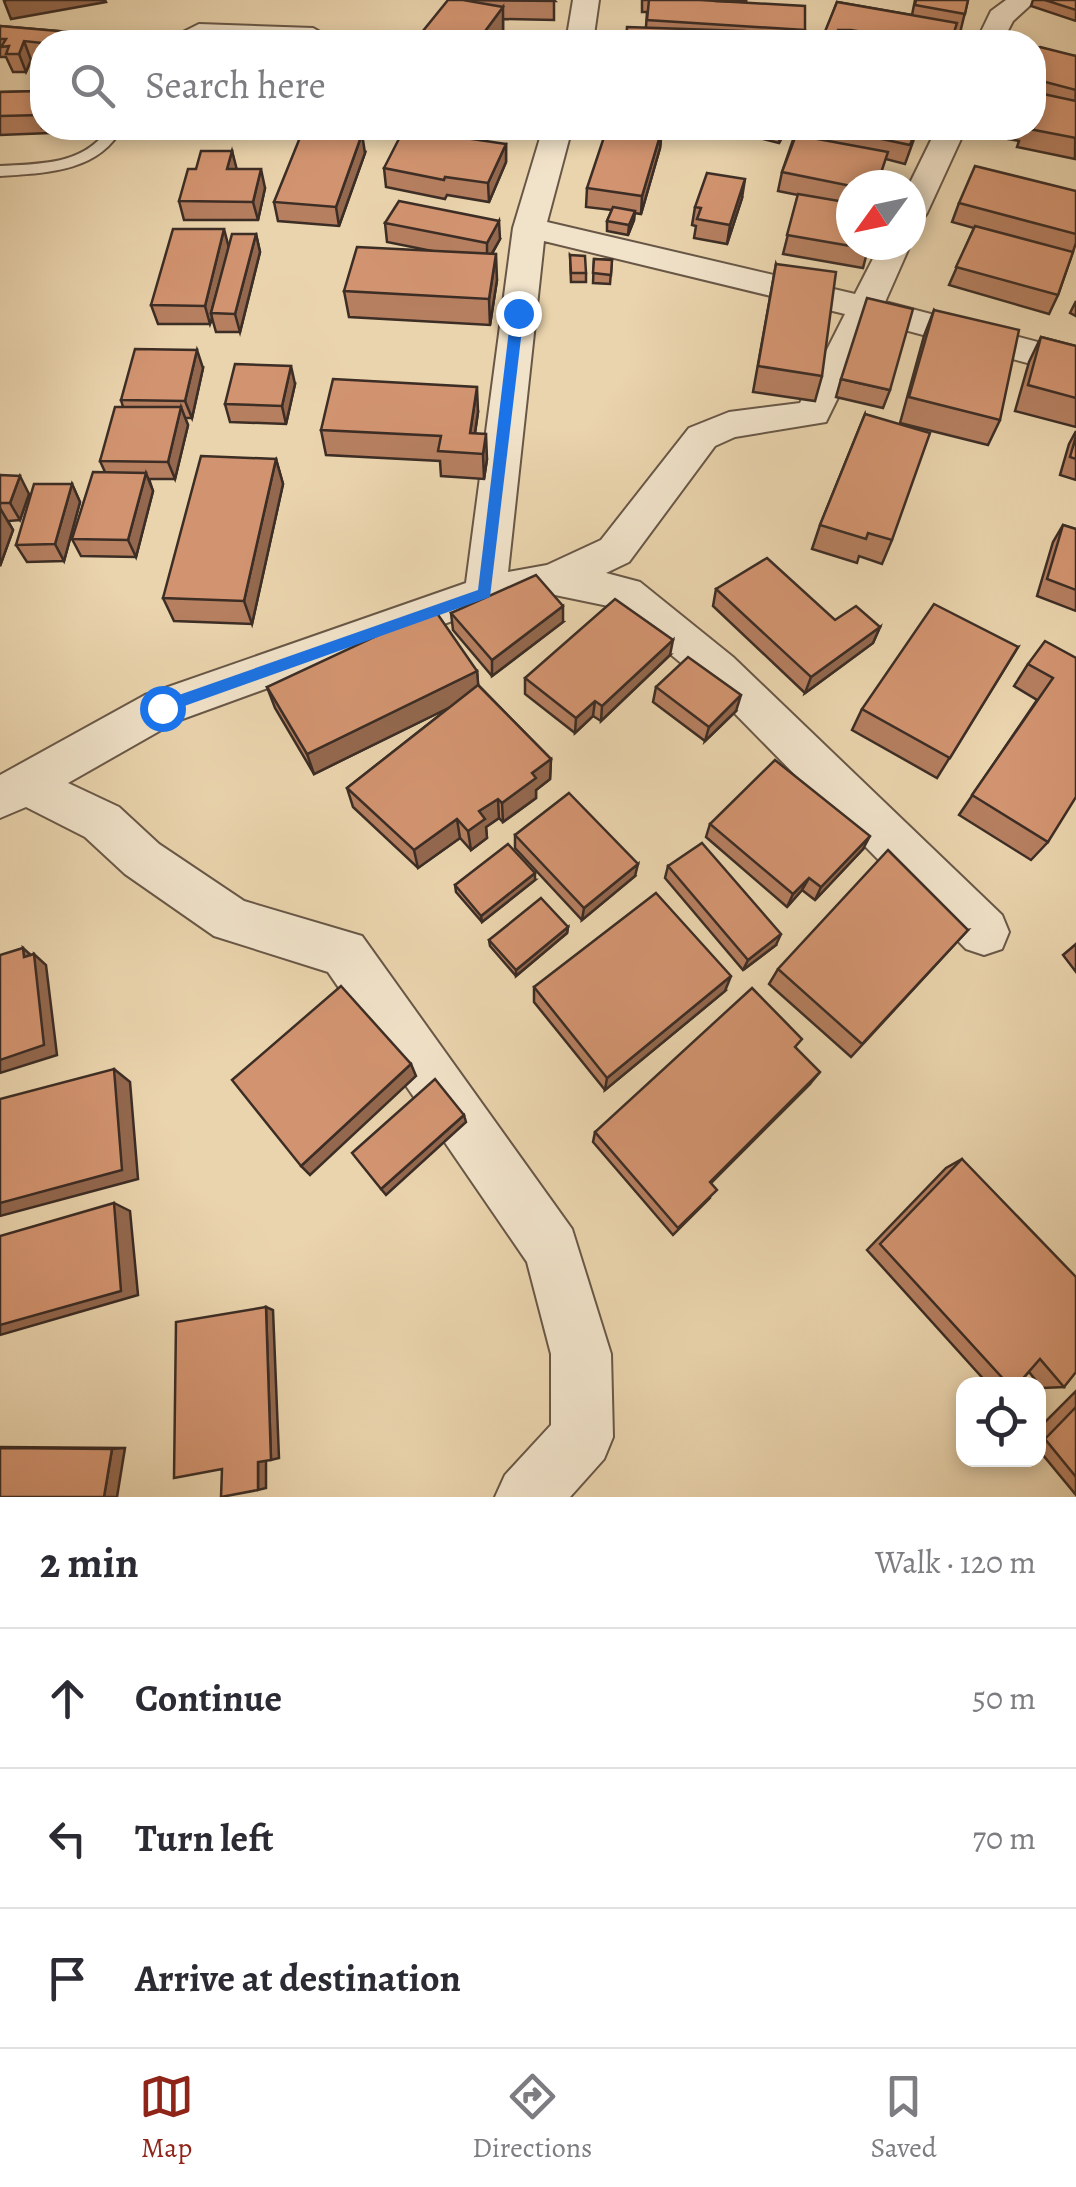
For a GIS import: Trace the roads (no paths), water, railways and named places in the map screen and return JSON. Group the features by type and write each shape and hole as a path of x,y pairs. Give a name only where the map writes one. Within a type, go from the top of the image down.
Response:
{"street":[{"path":"582,30 586,0"},
{"path":"994,30 1000,17 1024,0"},
{"path":"485,593 529,228 553,140"},
{"path":"926,181 945,140"},
{"path":"529,228 866,308 1076,364"},
{"path":"13,791 162,708 485,593 555,579 615,551 702,437 719,426 753,418 793,418 813,413 889,260"},
{"path":"555,579 625,594 702,656 984,932"},
{"path":"13,791 102,822 142,859 230,920 344,953 552,1249 581,1354 582,1438 527,1497"}],"lane":[{"path":"195,30 256,30"},
{"path":"0,171 87,157 110,140"}]}
